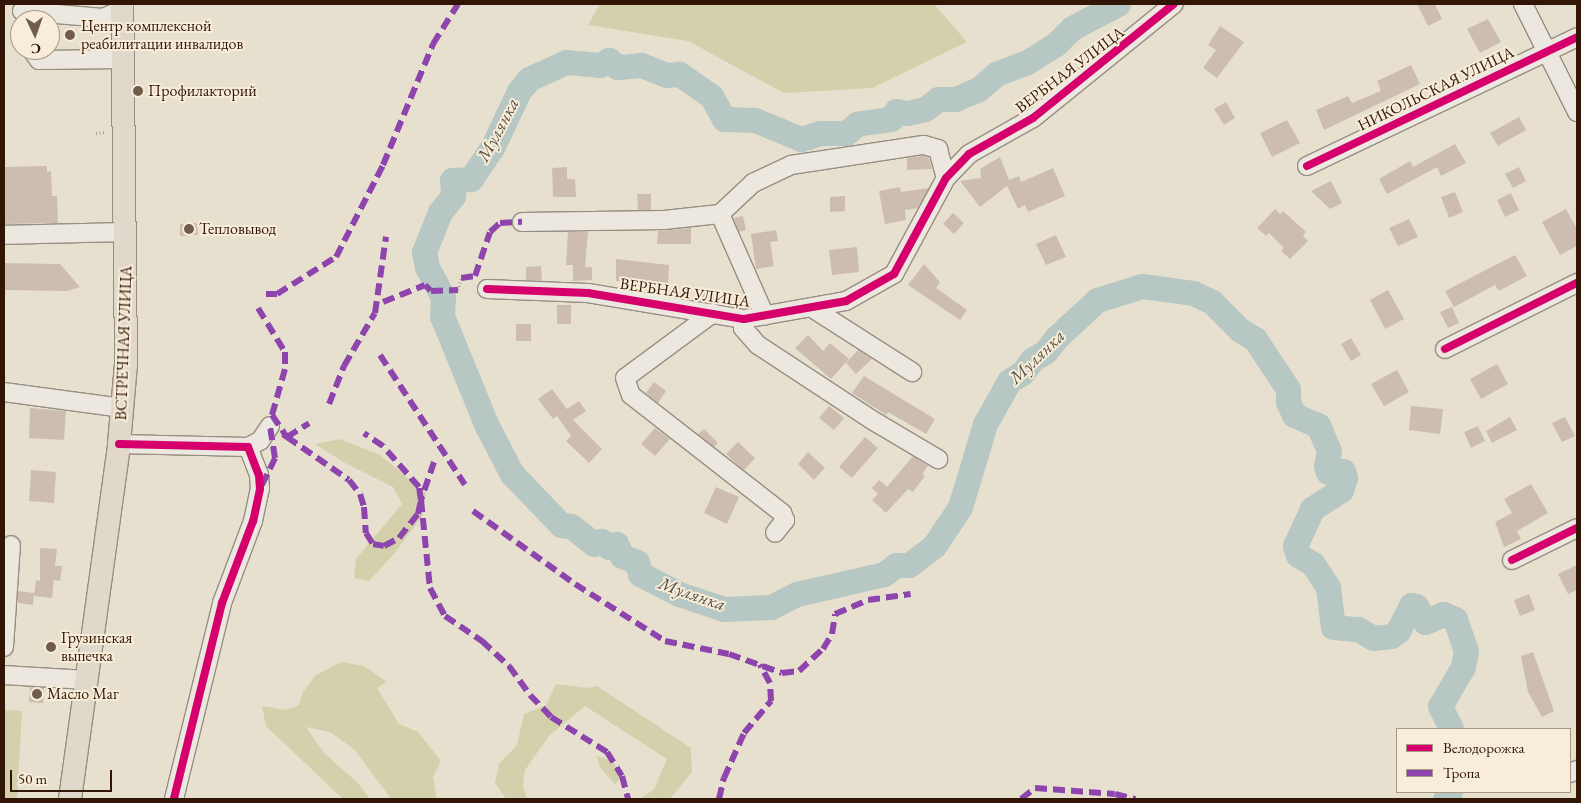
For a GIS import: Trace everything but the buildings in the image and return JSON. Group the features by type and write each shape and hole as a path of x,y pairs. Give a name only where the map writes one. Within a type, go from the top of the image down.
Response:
{"main road":[{"name":"ВСТРЕЧНАЯ УЛИЦА","path":"70,799 119,444 127,354 127,232 121,7"}],"street":[{"name":"ВЕРБНАЯ УЛИЦА","path":"487,289 588,293 744,319 846,301 894,274 946,178 969,154 1033,118 1174,4"},
{"path":"1523,4 1577,112"},
{"path":"60,15 103,18 121,7"},
{"name":"НИКОЛЬСКАЯ УЛИЦА","path":"1307,166 1577,37"},
{"path":"60,60 122,59"},
{"path":"522,222 664,220 720,214 753,183 791,165 924,145 938,149 946,178"},
{"name":"ВЕРБНАЯ УЛИЦА","path":"720,214 765,316"},
{"path":"4,235 127,232"},
{"path":"1445,349 1577,283"},
{"path":"812,308 912,372"},
{"name":"ВЕРБНАЯ УЛИЦА","path":"713,313 625,378 631,396 782,513 785,520 775,533"},
{"name":"ВЕРБНАЯ УЛИЦА","path":"744,319 743,328 758,345 872,420 938,459"},
{"path":"4,392 123,408"},
{"path":"119,444 248,447 260,441 270,426"},
{"path":"174,799 222,603 253,521 260,490 257,468 248,447"},
{"path":"1512,560 1577,528"},
{"path":"4,647 11,545"},
{"path":"4,675 87,680"}],"path":[{"path":"458,290 461,278"}],"shaded area":[{"path":"600,4 934,4 967,42 872,88 784,93 688,41 588,25"},
{"path":"340,439 380,455 426,493 423,515 393,555 369,581 354,578 356,559 402,504 393,487 345,463 315,444"},
{"path":"341,662 364,666 387,682 377,688 399,724 418,732 441,761 433,777 437,799 391,799 355,750 330,732 306,727 324,753 358,783 370,799 343,799 266,726 262,706 286,710 299,705 303,692 316,675"},
{"path":"556,684 587,688 597,686 691,748 692,772 670,799 642,798 654,789 667,759 585,706 549,736 525,770 523,786 527,799 506,799 495,783 499,764 517,745 524,714 546,705"},
{"path":"4,710 22,711 17,799 4,799"},
{"path":"596,756 613,761 622,776 615,784 601,769"}],"waterway":[{"name":"Мулянка","path":"1118,4 1072,28 1056,44 1027,62 996,74 979,89 956,99 938,99 925,109 907,113 896,111 891,119 857,124 846,133 820,133 801,139 755,120 724,119 711,96 679,74 666,75 641,65 617,67 609,60 600,65 566,62 529,79 519,91 493,146 471,179 452,180 453,196 440,212 424,252 427,267 443,297 442,316 487,426 512,474 561,525 571,526 594,544 601,541 609,547 616,544 622,556 637,562 640,574 679,594 724,609 771,607 797,594 884,574 896,565 909,565 934,546 960,507 985,424 1009,381 1022,373 1033,359 1045,352 1057,337 1097,300 1142,286 1193,293 1212,302 1240,330 1255,339 1288,389 1288,402 1294,415 1318,425 1329,451 1326,466 1328,472 1343,471 1345,478 1341,490 1312,509 1295,546 1298,555 1313,564 1328,587 1333,627 1358,629 1373,638 1391,636 1398,631 1411,605 1416,606 1425,622 1443,614 1455,619 1466,651 1463,667 1440,706 1451,728"},
{"name":"Мулянка","path":"1445,799 1449,793"}],"marked path":[{"path":"266,294 277,294 336,257 383,165 433,44 458,4"},
{"path":"475,276 490,232 500,223 522,222"},
{"path":"329,404 344,366 375,313 386,237"},
{"path":"461,278 475,276"},
{"path":"383,302 425,285 431,291 458,290"},
{"path":"258,308 285,352 285,369 272,415 287,437 349,480 360,494 364,507 366,533 373,544 384,546 399,538 418,514 421,500 419,487 383,446 364,433"},
{"path":"380,355 465,485"},
{"path":"283,434 287,437 309,423"},
{"path":"262,485 275,458 270,426"},
{"path":"434,462 421,500 430,588 445,616 482,641 509,666 530,695 551,717 607,752 622,776 628,799"},
{"path":"473,511 575,584 665,641 729,654 782,673 799,671 823,649 832,634 835,614 868,600 911,594"},
{"path":"719,799 724,778 744,733 771,701 770,683 760,665"},
{"path":"1021,799 1035,788 1115,794 1135,799"}],"cycle path":[{"path":"487,289 588,293 744,319 846,301 894,274 946,178 969,154 1033,118 1174,4"},
{"path":"1307,166 1577,37"},
{"path":"1445,349 1577,283"},
{"path":"119,444 248,447 259,475 260,489 253,521 222,603 174,799"},
{"path":"1512,560 1577,528"}],"place":[{"name":"Центр комплексной реабилитации инвалидов","path":"70,35"},
{"name":"Профилакторий","path":"138,91"},
{"name":"Тепловывод","path":"189,229"},
{"name":"Грузинская выпечка","path":"51,647"},
{"name":"Масло Маг","path":"37,694"}]}
